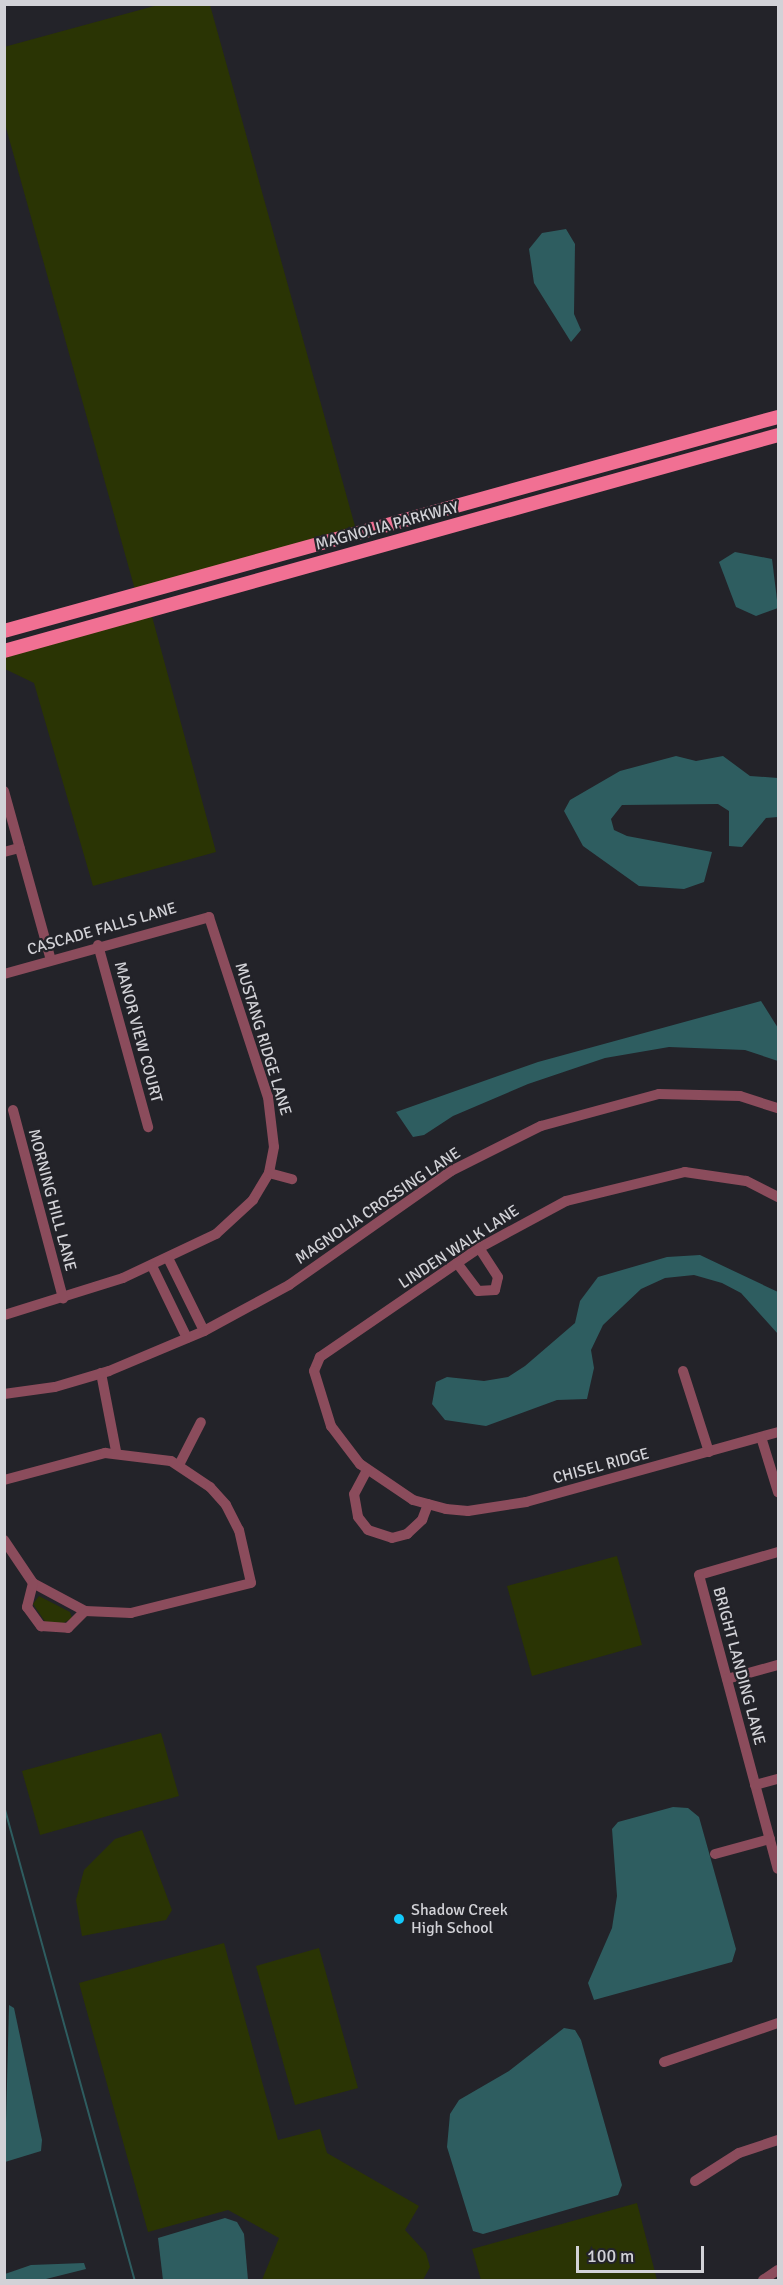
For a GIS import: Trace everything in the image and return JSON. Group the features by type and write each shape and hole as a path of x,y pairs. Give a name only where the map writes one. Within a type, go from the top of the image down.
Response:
{"main road":[{"name":"MAGNOLIA PARKWAY","path":"5,632 778,417"},
{"name":"MAGNOLIA PARKWAY","path":"4,651 778,435"},
{"path":"368,548 372,538 432,521 456,506"}],"street":[{"path":"4,791 50,957"},
{"path":"4,852 19,848"},
{"name":"CASCADE FALLS LANE","path":"4,974 50,957 209,917"},
{"name":"MUSTANG RIDGE LANE","path":"209,917 268,1097 273,1124 269,1173"},
{"name":"MANOR VIEW COURT","path":"98,945 148,1127"},
{"name":"MAGNOLIA CROSSING LANE","path":"4,1394 101,1373 204,1331 298,1278 451,1171 541,1126 659,1094 740,1096 778,1108"},
{"name":"MORNING HILL LANE","path":"13,1110 63,1298"},
{"path":"4,1315 63,1298 152,1266 235,1220 269,1173 292,1179"},
{"name":"LINDEN WALK LANE","path":"367,1470 331,1426 314,1371 320,1357 479,1248 566,1201 668,1174 721,1175 778,1197"},
{"path":"457,1263 478,1291 495,1290 498,1277 479,1248"},
{"path":"168,1258 204,1331"},
{"path":"152,1266 187,1338"},
{"path":"683,1371 709,1452"},
{"path":"101,1373 116,1451"},
{"path":"179,1465 201,1422"},
{"name":"CHISEL RIDGE","path":"367,1470 428,1504 468,1511 496,1508 778,1432"},
{"path":"761,1437 778,1492"},
{"path":"4,1480 116,1451 179,1465 210,1487 234,1517 251,1583 131,1613 85,1611 33,1583 4,1540"},
{"path":"367,1470 354,1494 358,1517 368,1530 392,1538 407,1534 422,1520 428,1504"},
{"name":"BRIGHT LANDING LANE","path":"778,1552 699,1575 778,1869"},
{"path":"33,1583 27,1607 41,1626 68,1628 85,1611"},
{"path":"727,1679 778,1665"},
{"path":"755,1785 778,1779"},
{"path":"716,1854 770,1839"},
{"path":"664,2062 778,2023"},
{"path":"695,2181 740,2153 778,2140"},
{"path":"763,2280 778,2271"}],"green space":[{"path":"158,5 210,5 358,537 137,597 5,124 4,47"},
{"path":"150,609 216,852 93,886 34,683 5,669 5,652"},
{"path":"617,1556 642,1645 532,1676 507,1586"},
{"path":"39,1596 70,1612 72,1618 62,1624 46,1623 33,1604"},
{"path":"161,1733 179,1796 40,1835 22,1771"},
{"path":"142,1830 172,1910 166,1920 82,1936 76,1900 84,1870 115,1839"},
{"path":"224,1943 278,2140 320,2129 327,2153 419,2206 405,2230 426,2253 430,2267 423,2280 262,2280 279,2238 228,2210 148,2232 79,1983"},
{"path":"319,1948 358,2088 295,2105 256,1966"},
{"path":"637,2203 657,2280 481,2280 472,2249"}],"water":[{"path":"566,229 575,244 574,314 581,330 571,342 534,283 529,249 542,233"},
{"path":"735,552 772,559 778,608 756,616 736,607 719,562"},
{"path":"676,756 696,761 723,756 750,776 778,778 778,817 766,818 742,847 729,846 729,811 718,804 622,805 611,819 614,830 627,836 712,852 704,882 684,889 639,886 583,846 564,811 570,800 620,771"},
{"path":"761,1001 778,1028 778,1061 745,1050 669,1047 605,1058 528,1084 453,1116 424,1135 413,1137 396,1112 538,1062"},
{"path":"700,1255 778,1292 778,1334 741,1293 722,1283 694,1275 665,1278 641,1289 603,1325 591,1350 594,1368 587,1399 557,1400 486,1426 445,1420 432,1404 436,1382 447,1377 484,1381 508,1377 525,1366 575,1323 580,1301 598,1277 667,1257"},
{"path":"673,1807 688,1808 699,1817 736,1949 732,1962 594,2000 588,1983 612,1928 617,1896 612,1829 618,1822"},
{"path":"9,2005 14,2008 42,2140 41,2151 5,2162"},
{"path":"564,2028 575,2030 581,2040 622,2185 618,2195 483,2234 473,2231 447,2147 450,2114 459,2100 509,2071"},
{"path":"225,2218 237,2222 244,2234 248,2280 163,2280 158,2238"},
{"path":"84,2263 86,2269 42,2280 5,2280 5,2274 31,2265"}],"waterway":[{"path":"4,1806 135,2280"}],"place":[{"name":"Shadow Creek High School","path":"399,1919"}]}
